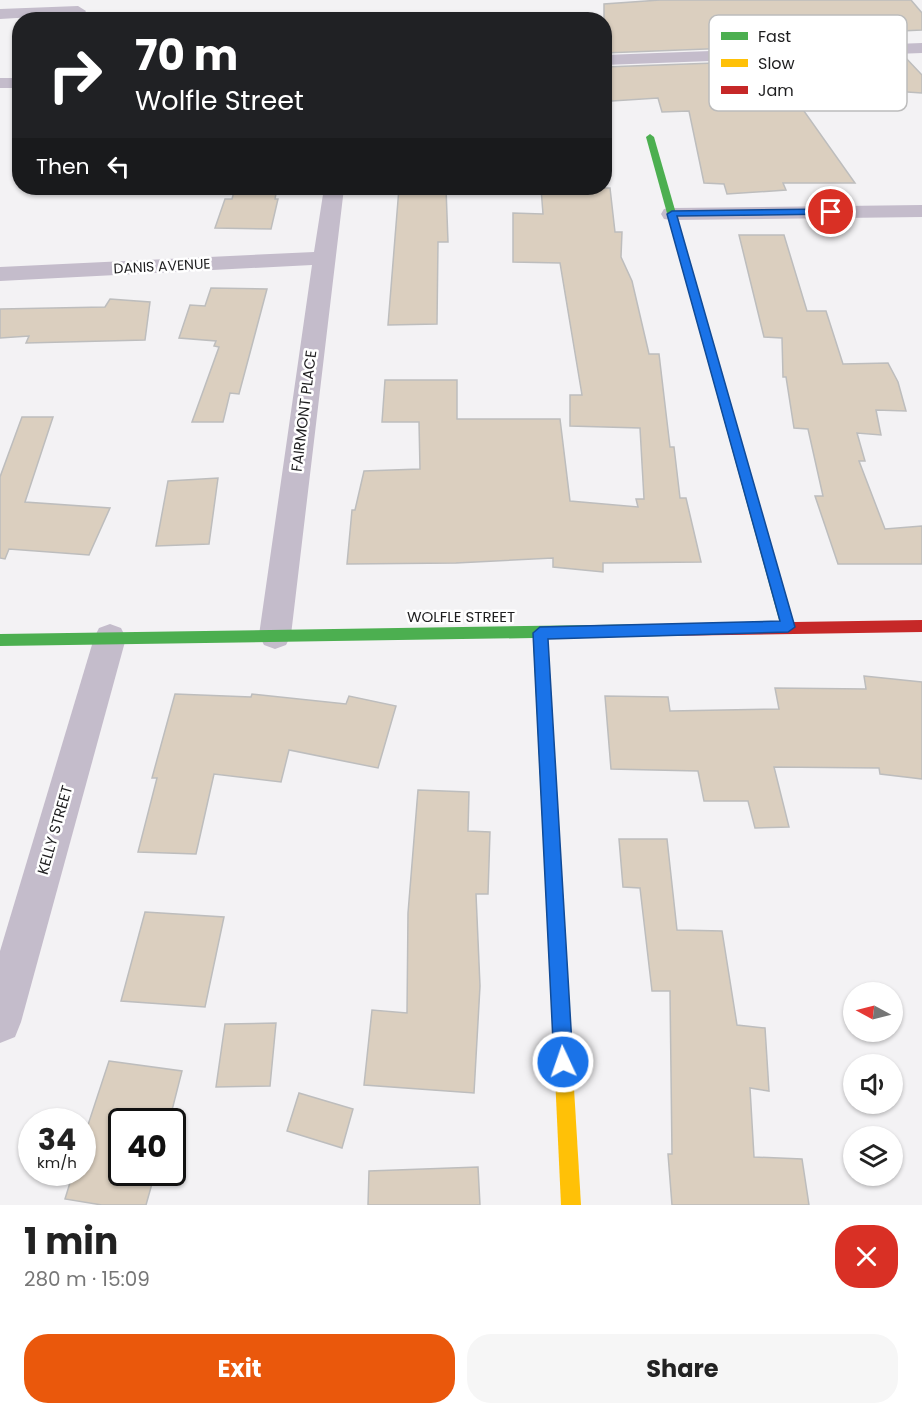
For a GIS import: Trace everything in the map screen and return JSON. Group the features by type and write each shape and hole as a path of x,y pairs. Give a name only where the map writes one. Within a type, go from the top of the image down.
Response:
{"street":[{"path":"52,12 78,11"},
{"path":"907,49 922,48"},
{"path":"612,60 709,56"},
{"path":"650,137 788,627"},
{"name":"FAIRMONT PLACE","path":"275,635 333,195"},
{"path":"672,214 922,212"},
{"name":"DANIS AVENUE","path":"0,274 324,258"},
{"name":"WOLFLE STREET","path":"0,640 922,626"},
{"path":"540,633 571,1205"},
{"name":"KELLY STREET","path":"0,1022 110,638"}],"building":[{"path":"660,0 911,0 922,13 922,30 907,31 907,15 709,15 709,49 612,53 612,12 604,12 604,4"},
{"path":"907,59 922,75 922,93 907,92"},
{"path":"709,63 709,111 804,111 855,183 783,183 786,190 727,194 724,184 704,183 689,111 662,112 658,98 612,101 612,67"},
{"path":"233,195 276,195 275,199 278,199 271,229 215,228 225,199 232,199"},
{"path":"398,195 446,195 448,242 438,242 437,324 388,325"},
{"path":"542,195 611,195 615,232 622,232 621,257 632,281 649,354 659,354 670,447 674,447 680,498 686,498 701,562 603,563 603,572 553,567 553,558 456,563 347,564 352,510 355,510 364,471 420,469 419,422 382,422 385,380 457,380 457,419 560,419 570,501 638,507 636,499 644,499 640,428 570,426 570,395 582,395 560,263 513,262 513,213 543,214"},
{"path":"739,235 784,235 807,311 826,311 843,364 888,363 898,382 906,411 876,410 881,435 857,433 865,461 859,461 885,529 922,526 922,564 838,564 815,496 823,496 808,429 794,428 786,377 783,377 782,338 764,337"},
{"path":"211,288 267,289 239,394 230,393 223,422 192,422 219,347 214,346 216,341 179,338 190,305 205,306"},
{"path":"110,299 150,302 145,340 26,343 29,336 0,338 0,309 105,307"},
{"path":"22,417 53,417 25,502 110,508 89,555 9,549 5,559 0,558 0,477"},
{"path":"218,478 209,544 156,546 168,481"},
{"path":"864,676 922,682 922,779 880,774 879,768 774,767 789,827 755,828 748,801 704,801 698,771 611,769 605,696 668,697 670,711 779,709 775,688 866,689"},
{"path":"175,694 251,697 252,694 346,704 349,696 396,706 378,768 289,750 281,782 214,774 196,854 138,852 157,778 152,778"},
{"path":"418,790 469,792 468,831 490,832 488,894 476,894 480,986 474,1093 364,1085 372,1010 407,1013 408,913"},
{"path":"619,839 667,839 677,930 722,931 737,1025 765,1028 769,1091 750,1088 754,1157 802,1159 809,1205 672,1205 668,1154 672,1154 670,991 652,991 640,888 623,887"},
{"path":"145,912 224,917 205,1007 121,1001"},
{"path":"276,1023 270,1086 216,1087 225,1024"},
{"path":"109,1061 182,1071 173,1108 108,1108 108,1186 151,1186 146,1205 102,1205 65,1199 69,1186 96,1186 96,1108 94,1108"},
{"path":"299,1093 353,1109 342,1148 287,1131"},
{"path":"478,1167 480,1205 368,1205 369,1171"}],"traffic: fast":[{"path":"650,137 788,627"},
{"path":"0,640 663,630"},
{"path":"540,633 563,1055"}],"traffic: slow":[{"path":"563,1055 571,1205"}],"traffic: jam":[{"path":"663,630 922,626"}],"route":[{"path":"563,1062 540,633 788,627 672,214 831,212"}]}
